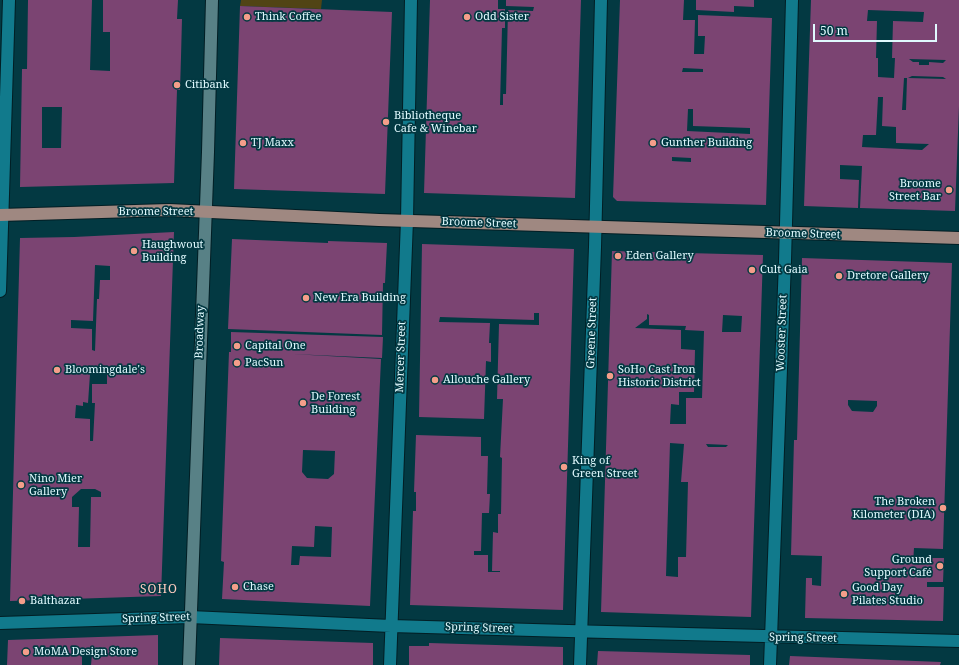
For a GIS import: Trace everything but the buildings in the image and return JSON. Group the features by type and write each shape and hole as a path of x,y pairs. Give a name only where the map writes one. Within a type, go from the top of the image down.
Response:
{"main road":[{"name":"Broadway","path":"189,665 212,0"},
{"name":"Broome Street","path":"1,215 169,210 407,220 959,238"}],"street":[{"path":"0,291 1,215 9,0"},
{"name":"Mercer Street","path":"390,665 407,220 410,0"},
{"name":"Greene Street","path":"580,665 596,226 601,0"},
{"name":"Wooster Street","path":"770,665 786,233 792,0"},
{"name":"Spring Street","path":"0,623 190,617 391,626 581,632 959,641"}],"shaded area":[{"path":"241,0 322,0 321,9 240,6"}],"place":[{"name":"Think Coffee","path":"247,17"},
{"name":"Odd Sister","path":"467,17"},
{"name":"Citibank","path":"177,85"},
{"name":"Bibliotheque Cafe & Winebar","path":"386,122"},
{"name":"TJ Maxx","path":"243,143"},
{"name":"Gunther Building","path":"653,143"},
{"name":"Broome Street Bar","path":"949,190"},
{"name":"Haughwout Building","path":"134,251"},
{"name":"Eden Gallery","path":"618,256"},
{"name":"Cult Gaia","path":"752,270"},
{"name":"Dretore Gallery","path":"839,276"},
{"name":"New Era Building","path":"306,298"},
{"name":"Capital One","path":"237,346"},
{"name":"PacSun","path":"237,363"},
{"name":"Bloomingdale's","path":"57,370"},
{"name":"SoHo Cast Iron Historic District","path":"610,376"},
{"name":"Allouche Gallery","path":"435,380"},
{"name":"De Forest Building","path":"303,403"},
{"name":"King of Green Street","path":"564,467"},
{"name":"Nino Mier Gallery","path":"21,485"},
{"name":"The Broken Kilometer (DIA)","path":"943,508"},
{"name":"Ground Support Café","path":"940,566"},
{"name":"Chase","path":"235,587"},
{"name":"Good Day Pilates Studio","path":"844,594"},
{"name":"Balthazar","path":"22,601"},
{"name":"MoMA Design Store","path":"26,652"}],"district":[{"name":"SOHO","path":"159,590"}]}
